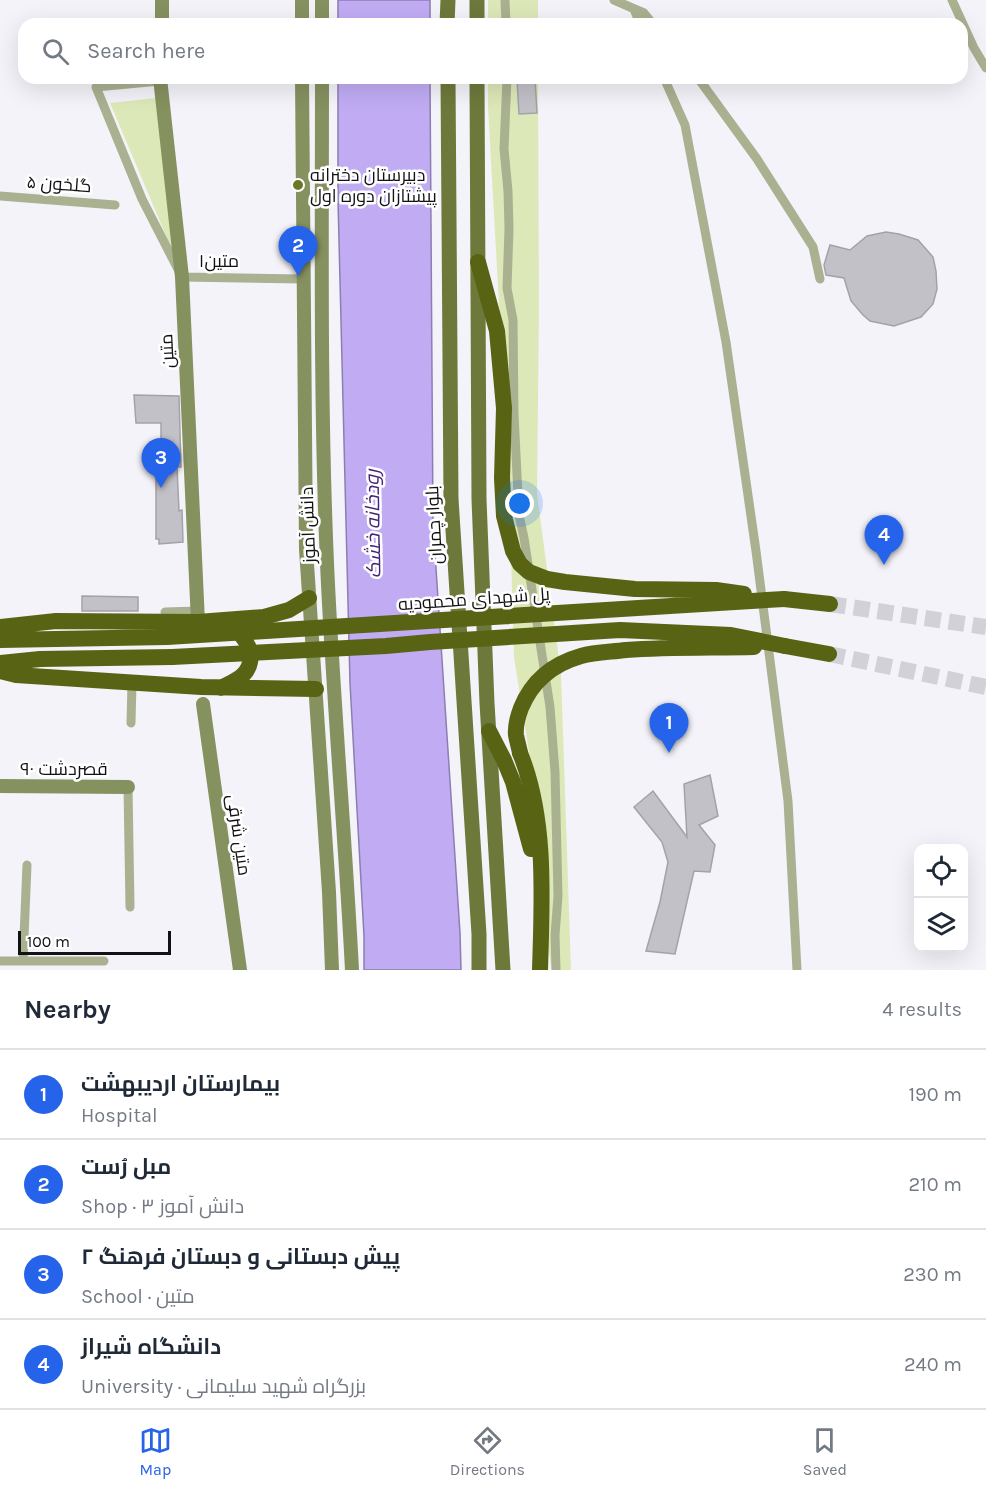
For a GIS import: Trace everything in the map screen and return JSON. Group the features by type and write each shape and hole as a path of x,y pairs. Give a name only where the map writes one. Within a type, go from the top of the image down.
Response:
{"highway":[{"path":"478,262 497,331 504,408 502,478 504,516 513,551 520,564 529,572 547,579 565,582 635,589 716,590 830,604"},
{"path":"0,627 56,621 264,617 289,609 309,598"},
{"name":"پل شهدای محمودیه","path":"0,640 167,637 784,599"},
{"path":"203,618 232,627 245,639 250,648 249,665 244,674 220,688"},
{"path":"0,663 51,659 172,657 354,648 620,630 731,635 829,654"},
{"path":"540,970 542,910 540,857 535,809 526,766 520,753 516,734 519,714 528,694 543,675 563,662 582,655 648,649 785,646"},
{"path":"0,671 16,675 132,683 220,688 316,689"},
{"path":"489,731 513,782 541,884"}],"main road":[{"path":"162,0 162,18"},
{"path":"302,0 302,18"},
{"path":"322,0 322,18"},
{"path":"447,18 448,0"},
{"path":"477,0 477,18"},
{"name":"متین","path":"161,84 182,277 203,618"},
{"name":"دانش آموز","path":"302,84 306,549 332,970"},
{"name":"دانش آموز","path":"322,84 322,326 327,562 352,970"},
{"name":"بلوار چمران","path":"448,84 451,499 479,934 479,970"},
{"path":"477,84 478,499 503,970"},
{"name":"متین شرقی","path":"203,704 240,970"},
{"name":"۹۰ قصردشت","path":"0,786 128,787"}],"street":[{"path":"505,0 506,18"},
{"path":"614,0 644,14 648,18"},
{"path":"952,0 960,18"},
{"path":"634,9 638,18"},
{"path":"968,35 986,68"},
{"path":"120,84 96,87 142,199 182,277"},
{"path":"507,84 504,149 509,229 507,288 513,320 515,448 519,515 550,707 555,772 558,896 555,935 556,970"},
{"path":"667,84 686,125 726,342 788,801 797,970"},
{"path":"702,84 757,159 813,247 820,279"},
{"name":"۵ گلخون","path":"0,196 115,205"},
{"name":"متین۱","path":"182,277 303,279"},
{"path":"165,612 203,618"},
{"path":"131,723 132,683"},
{"path":"128,787 130,907"},
{"path":"23,961 27,865"},
{"path":"542,910 546,970"},
{"path":"0,961 65,966 104,961"}],"green space":[{"path":"488,0 538,0 538,18 488,18"},
{"path":"488,84 538,84 537,494 561,674 571,970 552,970 537,803 514,657 509,484"},
{"path":"156,98 175,257 110,103"}],"water":[{"path":"338,0 430,0 430,18 338,18"},
{"name":"رودخانه خشک","path":"338,84 430,84 433,523 461,970 364,970 350,683 338,200"}],"building":[{"path":"517,84 535,84 537,113 519,114"},
{"path":"886,232 918,240 933,257 936,271 937,289 933,304 921,317 894,326 870,321 863,315 851,301 844,278 826,275 824,265 830,245 850,250 867,236"},
{"path":"134,395 179,396 181,467 177,467 183,542 159,544 159,539 156,539 156,475 161,475 161,423 136,423"},
{"path":"82,596 138,597 138,611 82,611"},
{"path":"710,775 718,816 699,825 715,845 710,872 694,871 675,954 646,951 660,902 668,862 662,842 634,807 653,791 687,837 684,784"}],"tunnel":[{"path":"830,604 986,627"},
{"path":"829,654 986,687"}],"place":[{"name":"دبیرستان دخترانه پیشتازان دوره اول","path":"298,185"},
{"name":"مبل رُست","path":"298,276"},
{"name":"پیش دبستانی و دبستان فرهنگ ۲","path":"161,488"},
{"name":"دانشگاه شیراز","path":"884,565"},
{"name":"بیمارستان اردیبهشت","path":"669,753"}]}
